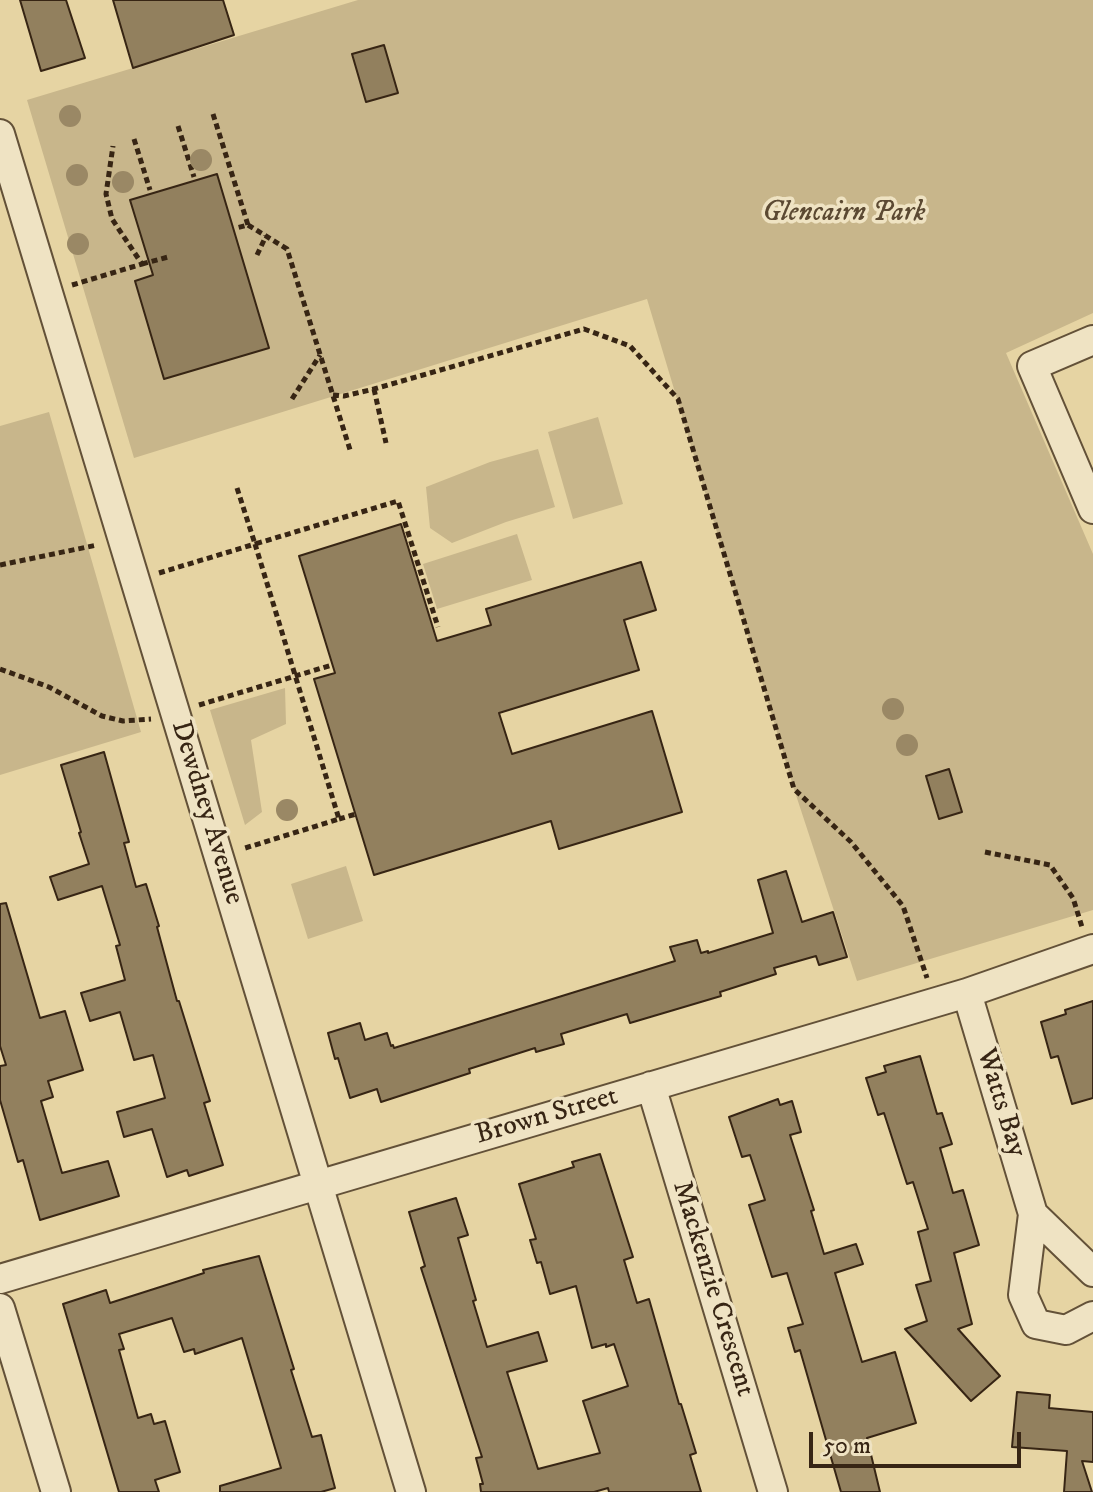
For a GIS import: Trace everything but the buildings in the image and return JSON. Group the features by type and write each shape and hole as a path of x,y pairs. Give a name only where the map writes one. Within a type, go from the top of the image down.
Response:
{"street":[{"name":"Dewdney Avenue","path":"0,134 411,1492"},
{"path":"1093,340 1032,366 1093,509"},
{"name":"Brown Street","path":"0,1279 967,993 1091,950"},
{"name":"Watts Bay","path":"967,993 1033,1214 1023,1295 1036,1324 1066,1330 1093,1316"},
{"name":"Mackenzie Crescent","path":"651,1086 773,1492"},
{"name":"Watts Bay","path":"1033,1214 1093,1272"},
{"path":"0,1308 56,1492"}],"path":[{"path":"213,114 248,225 287,249 351,453"},
{"path":"178,126 194,177"},
{"path":"134,139 150,190"},
{"path":"113,146 106,194 112,219 142,264"},
{"path":"236,228 248,225"},
{"path":"257,255 266,236"},
{"path":"48,292 168,257"},
{"path":"333,395 344,396 374,389 584,329 630,346 678,399 794,789 851,842 903,906 935,1002"},
{"path":"292,399 320,354"},
{"path":"374,389 386,443"},
{"path":"237,488 339,819"},
{"path":"135,580 398,501 438,627"},
{"path":"0,565 123,540"},
{"path":"193,707 332,665"},
{"path":"0,669 49,687 102,716 123,721 157,718"},
{"path":"219,856 356,814"},
{"path":"985,852 1050,865 1073,898 1091,950"}],"green space":[{"name":"Glencairn Park","path":"358,0 1093,0 1093,313 1006,353 1093,554 1093,910 857,981 794,789 647,299 134,458 27,100"},
{"path":"49,412 141,732 0,775 0,426"},
{"path":"598,417 623,504 573,519 548,432"},
{"path":"538,449 555,507 452,543 430,528 426,487 490,462"},
{"path":"517,534 532,580 437,609 423,564"},
{"path":"285,688 286,724 251,740 262,812 245,825 210,710"},
{"path":"346,866 363,921 308,939 291,884"}]}
